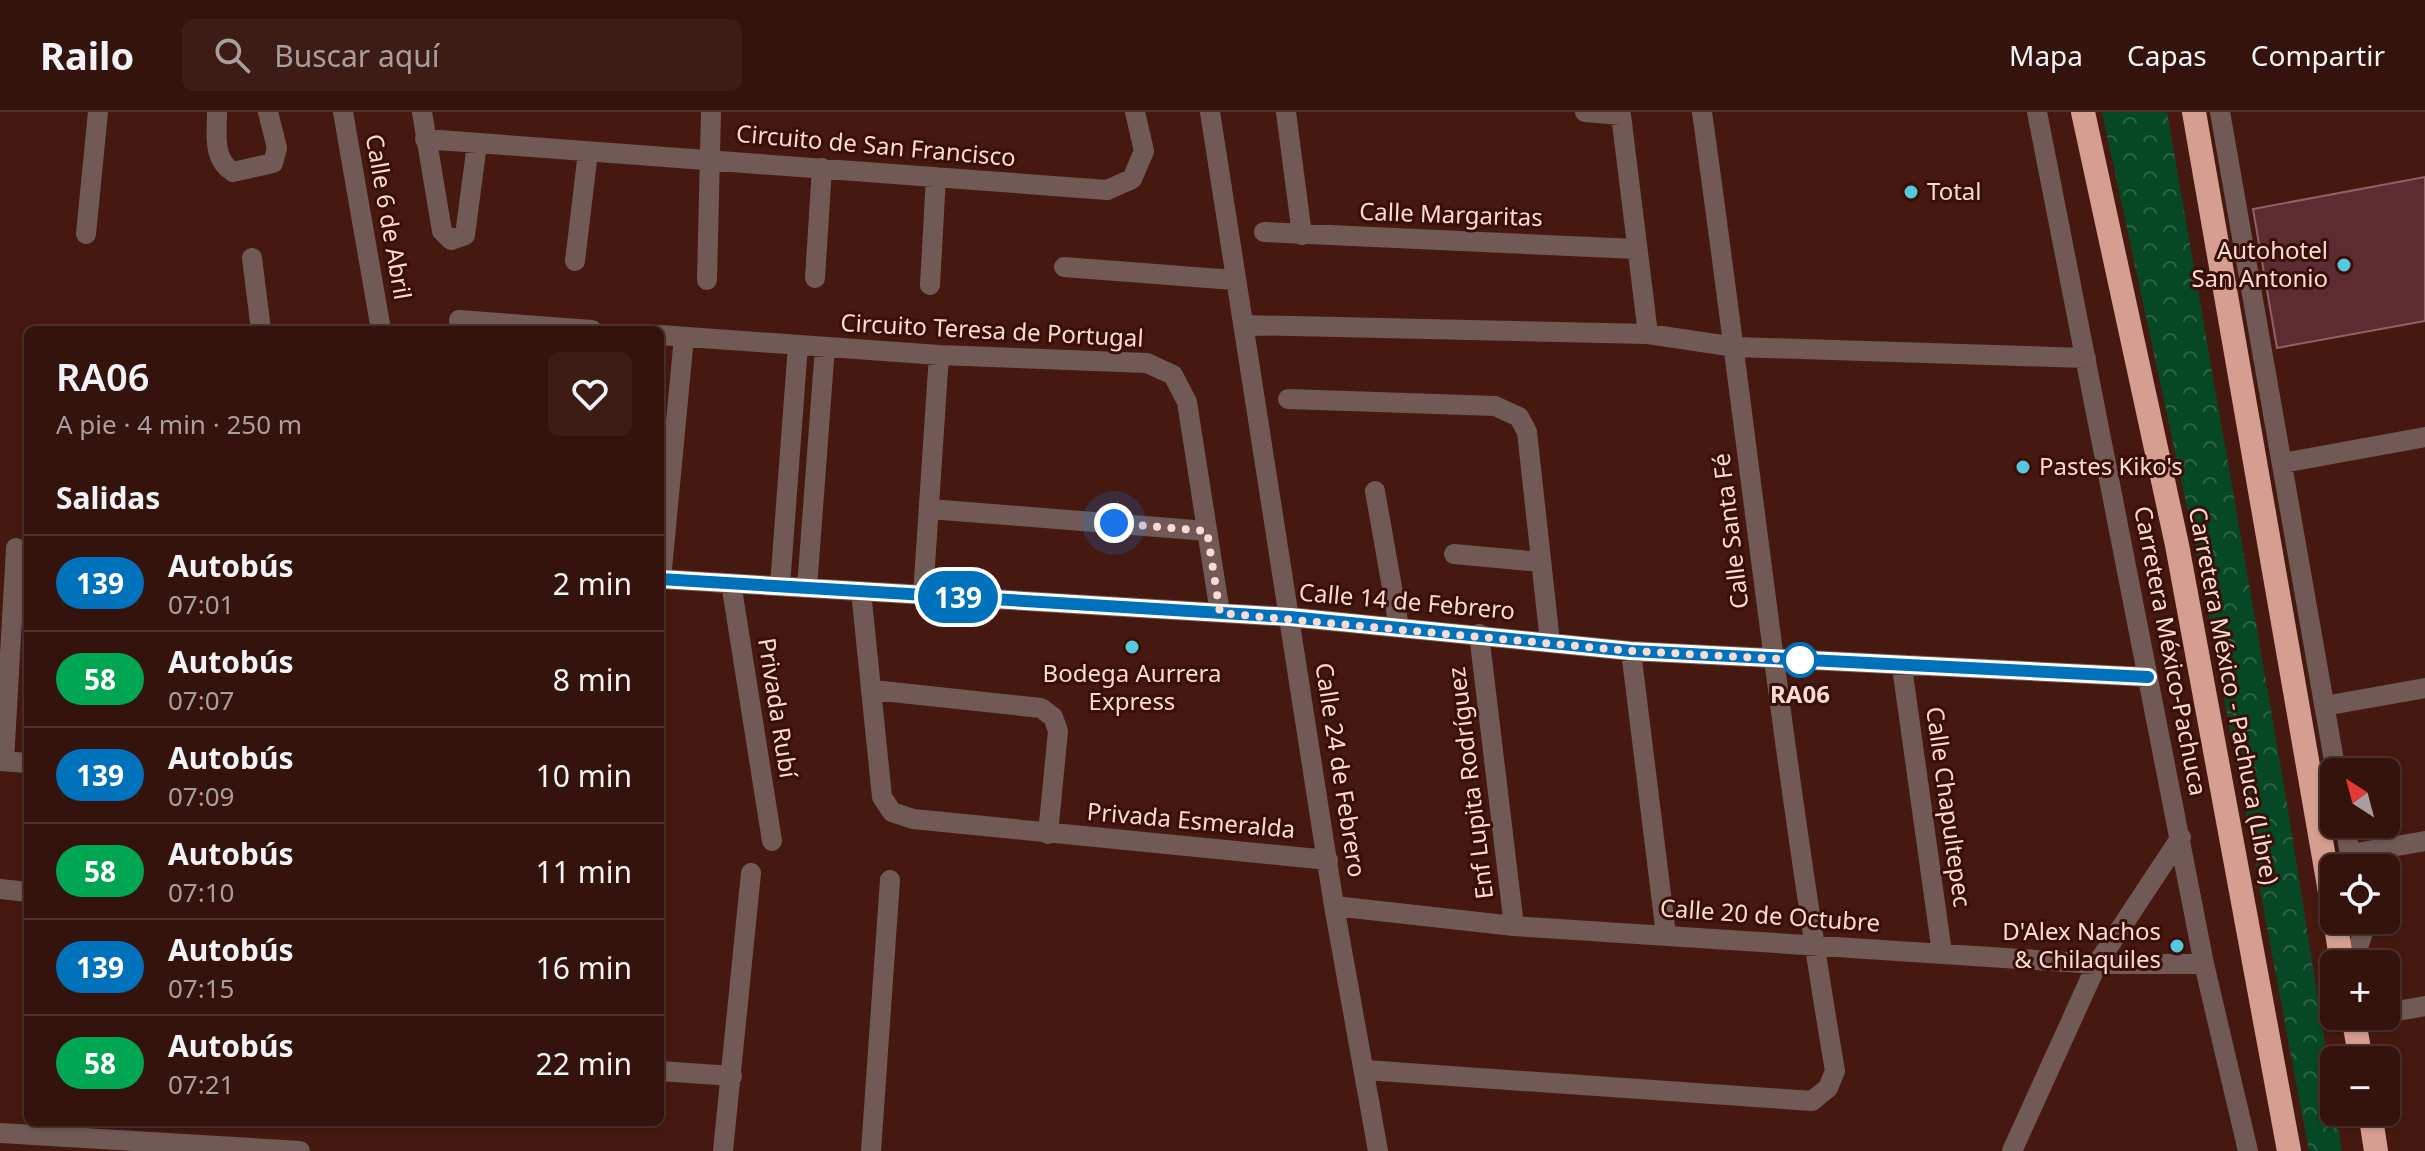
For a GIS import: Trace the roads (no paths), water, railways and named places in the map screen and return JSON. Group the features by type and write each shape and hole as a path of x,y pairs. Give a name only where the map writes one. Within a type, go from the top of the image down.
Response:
{"highway":[{"name":"Carretera México - Pachuca (Libre)","path":"2083,112 2177,545 2289,1151"},
{"path":"2194,112 2323,854"},
{"path":"2372,1126 2376,1151"}],"street":[{"path":"86,234 98,112"},
{"path":"217,112 217,149 223,166 233,172 273,163 277,148 268,112"},
{"name":"Calle 6 de Abril","path":"343,112 380,326"},
{"path":"422,112 442,231 451,240 465,235 477,144"},
{"path":"707,280 711,112"},
{"name":"Circuito de San Francisco","path":"425,139 1107,190 1132,179 1144,151 1135,112"},
{"name":"Calle 24 de Febrero","path":"1210,112 1334,906 1378,1151"},
{"path":"1286,112 1302,235"},
{"path":"1585,112 1621,115 1635,249 1648,334"},
{"name":"Calle Santa Fé","path":"1365,1070 1812,1101 1828,1088 1835,1071 1771,657 1735,347 1702,112"},
{"name":"Carretera México-Pachuca","path":"2037,112 2204,964 2248,1151"},
{"path":"2220,112 2333,758"},
{"path":"575,261 588,152"},
{"path":"815,278 822,168"},
{"path":"930,285 936,177"},
{"name":"Calle Margaritas","path":"1264,232 1635,249"},
{"path":"252,258 260,326"},
{"path":"1064,267 1234,280"},
{"path":"460,326 459,320 539,326"},
{"path":"1243,325 1648,334 1735,347 2086,358"},
{"name":"Circuito Teresa de Portugal","path":"664,335 939,355 1147,363 1173,375 1187,402 1220,613"},
{"path":"664,547 684,337"},
{"path":"780,586 798,345"},
{"path":"807,588 825,347"},
{"path":"923,595 939,355"},
{"path":"1288,399 1495,406 1519,417 1527,432 1550,642"},
{"path":"2283,463 2425,437"},
{"path":"1375,491 1399,627"},
{"path":"930,509 1207,531"},
{"path":"15,548 2,761 24,763"},
{"path":"1454,554 1541,562"},
{"name":"Calle 14 de Febrero","path":"664,579 1290,617 1631,651 2148,677"},
{"name":"Privada Rubí","path":"731,583 772,841"},
{"name":"Privada Esmeralda","path":"861,591 882,797 892,812 913,819 1048,834 1328,860"},
{"name":"Enf Lupita Rodríguez","path":"1479,634 1514,926"},
{"path":"1631,651 1666,935"},
{"name":"Calle Chapultepec","path":"1902,667 1942,953"},
{"path":"2324,706 2425,688"},
{"path":"873,690 1041,708 1053,717 1058,731 1048,834"},
{"path":"2012,1151 2097,964 2181,837"},
{"path":"2377,854 2425,841"},
{"path":"723,1145 751,873"},
{"path":"871,1151 890,880"},
{"path":"0,889 24,892"},
{"name":"Calle 20 de Octubre","path":"1334,906 1514,926 2097,964 2204,964"},
{"path":"2400,1010 2425,1006"},
{"path":"664,1071 732,1076"},
{"path":"1,1127 300,1151"}],"place":[{"name":"Total","path":"1911,192"},
{"name":"Autohotel San Antonio","path":"2344,265"},
{"name":"Pastes Kiko's","path":"2023,467"},
{"name":"Bodega Aurrera Express","path":"1132,647"},
{"name":"RA06","path":"1800,660"},
{"name":"D'Alex Nachos & Chilaquiles","path":"2177,946"}]}
